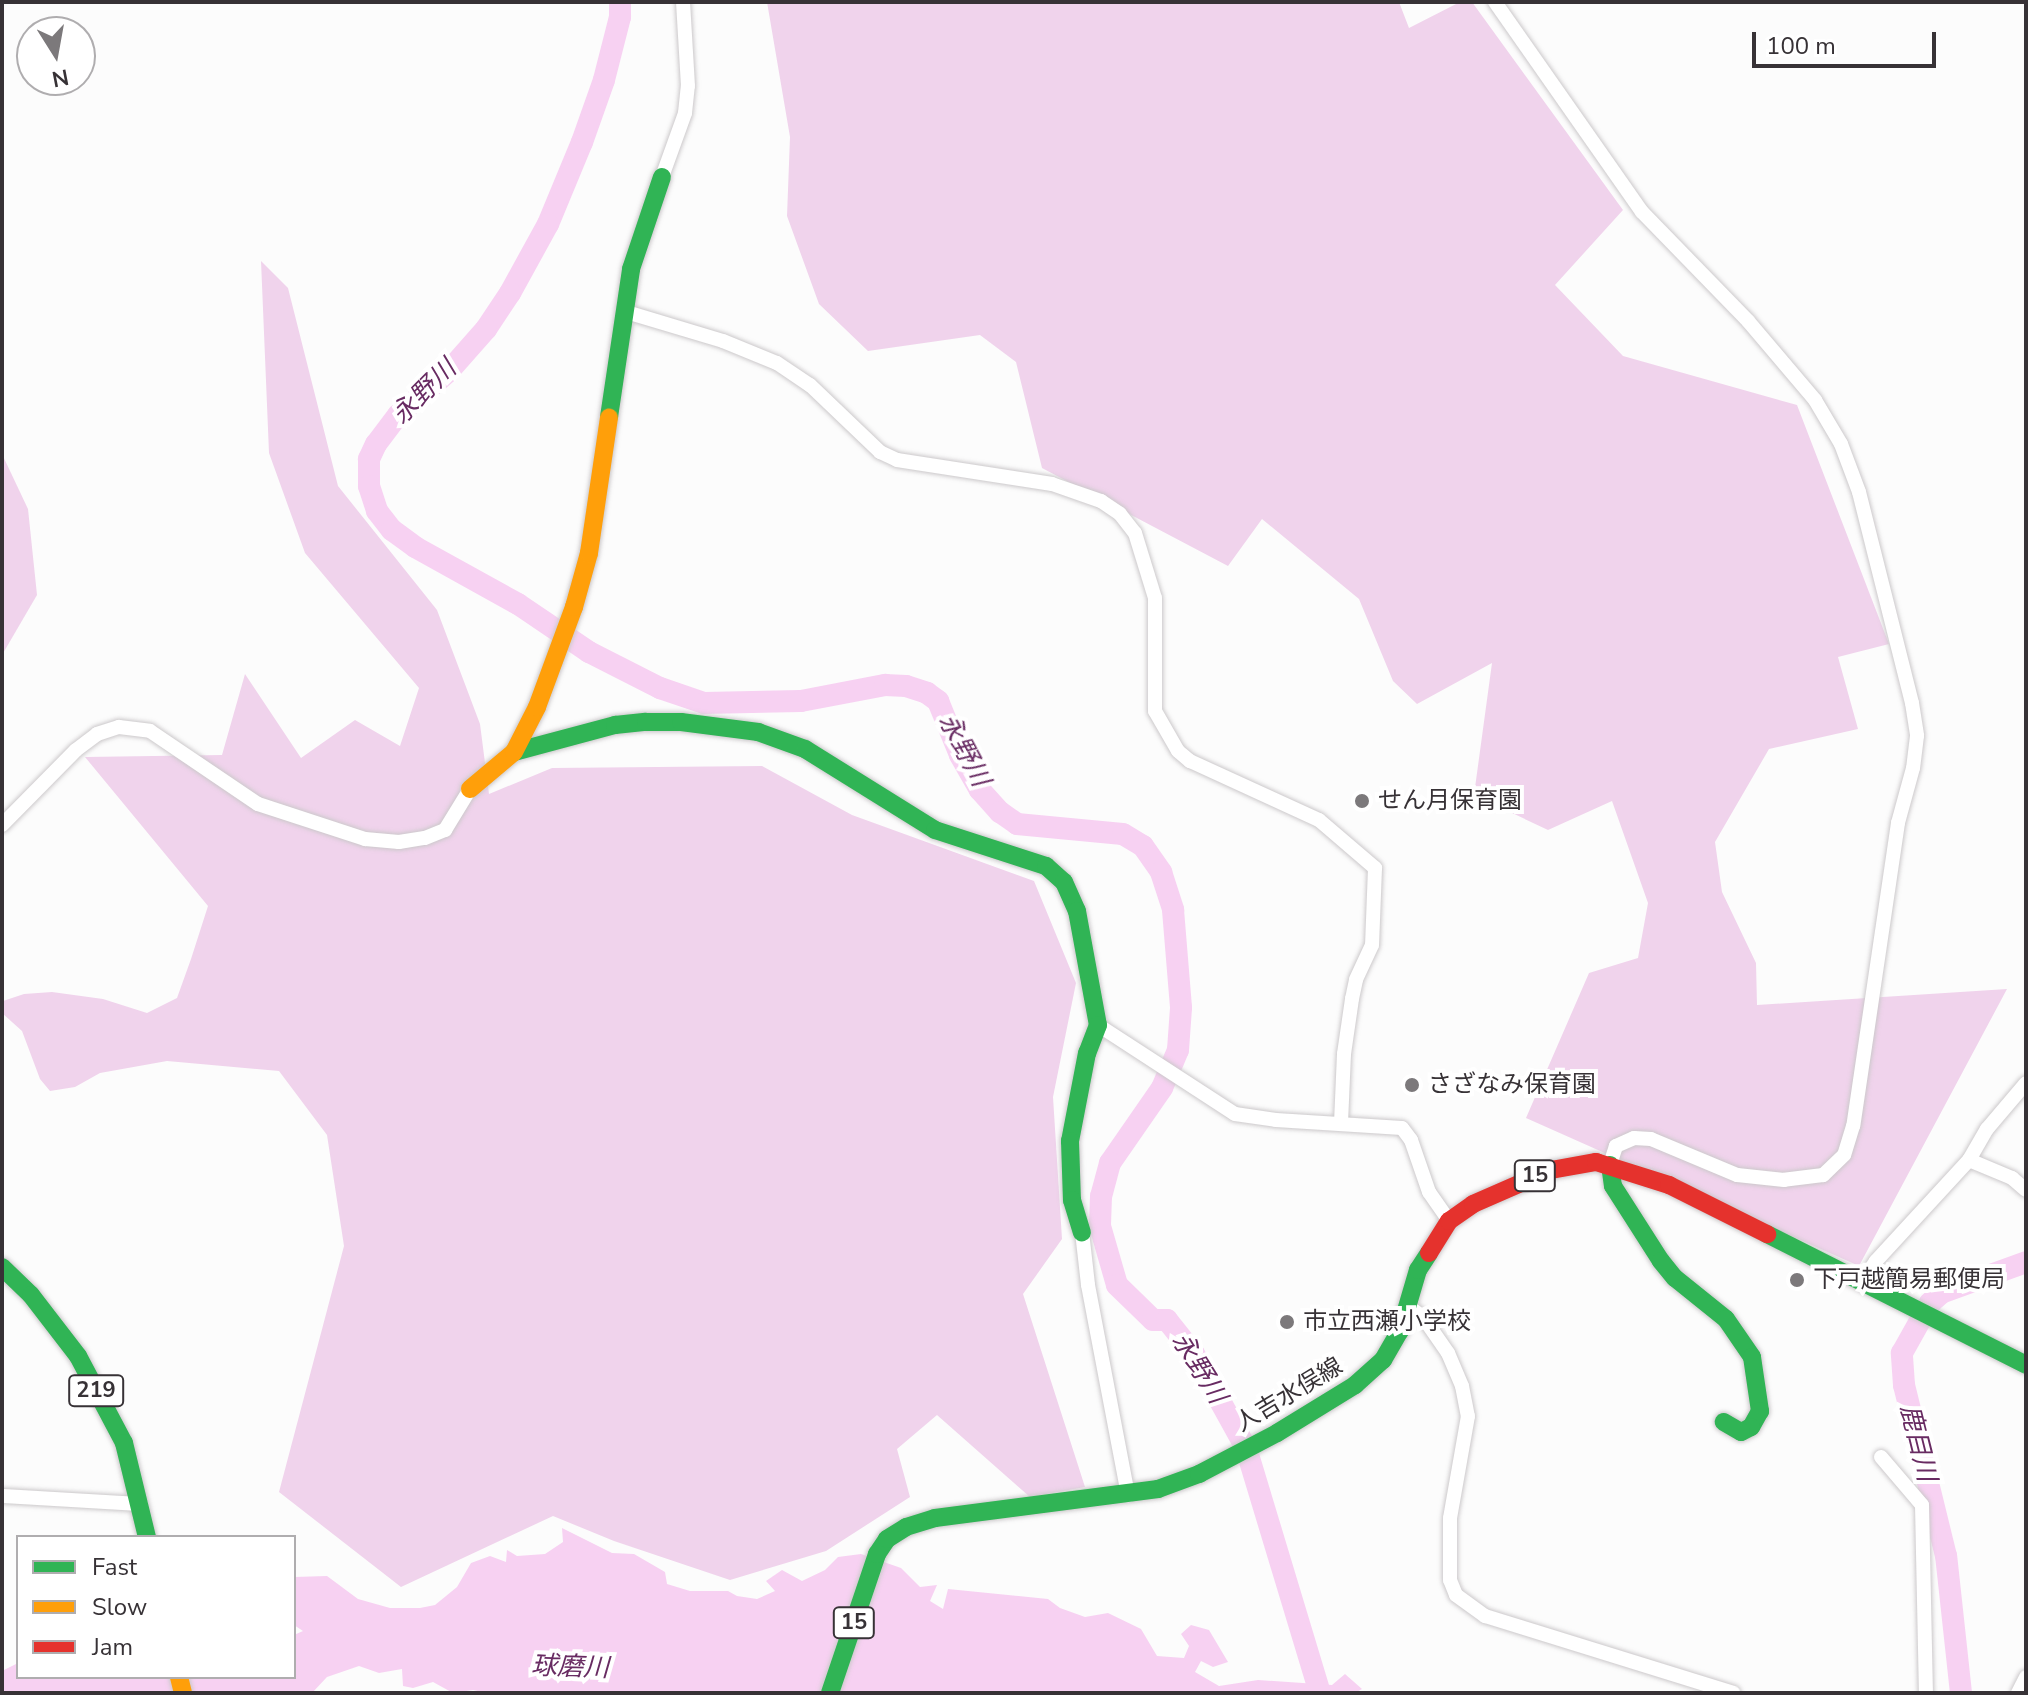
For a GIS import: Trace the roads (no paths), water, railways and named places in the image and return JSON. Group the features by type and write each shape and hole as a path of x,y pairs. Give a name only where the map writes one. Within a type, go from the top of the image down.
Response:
{"main road":[{"path":"514,752 559,650 589,553 631,269 662,177"},
{"path":"470,789 514,752 615,725 681,722 758,732 805,749 915,819 966,842 1021,855 1046,866 1064,882 1077,911 1087,951 1098,1025 1087,1053 1070,1141 1072,1200 1082,1232"},
{"name":"人吉水俣線","path":"830,1693 877,1554 887,1539 906,1527 935,1518 1158,1489 1260,1442 1355,1385 1383,1360 1409,1307 1418,1270 1449,1221 1473,1204 1551,1170 1596,1162 1669,1185 1901,1305 2026,1365"},
{"path":"1610,1165 1613,1186 1661,1261 1675,1278 1726,1319 1752,1357 1760,1411 1751,1427 1741,1432 1724,1422"},
{"name":"219","path":"2,1267 31,1295 78,1356 124,1443 147,1535"}],"street":[{"path":"662,177 685,113 688,86 683,2"},
{"path":"1495,2 1642,212 1748,321 1815,400 1841,444 1859,492 1912,703 1917,736 1913,768 1898,823 1853,1126 1844,1155 1823,1175 1784,1180 1737,1175 1651,1139 1634,1138 1616,1146 1610,1165"},
{"path":"623,311 723,341 777,363 810,385 880,452 897,460 1052,484 1101,501 1120,514 1135,533 1155,598 1155,711 1178,751 1190,761 1319,820 1354,846 1375,868 1372,945 1356,980 1352,999 1344,1054 1341,1123"},
{"path":"2,825 76,750 97,734 119,727 150,731 258,804 365,839 399,842 445,830 470,789"},
{"path":"1098,1025 1235,1114 1276,1120 1402,1128 1411,1140 1429,1192 1449,1221"},
{"path":"1861,1284 1876,1261 1969,1160 1987,1129 2026,1083"},
{"path":"1969,1160 2012,1178 2026,1190"},
{"path":"1082,1232 1088,1285 1128,1495"},
{"path":"1409,1307 1423,1317 1448,1353 1462,1386 1468,1416 1450,1518 1450,1580 1456,1595 1485,1616 1733,1693"},
{"path":"1881,1457 1922,1505 1926,1693"},
{"path":"2,1496 141,1504"},
{"path":"2018,1693 2026,1677"}],"water":[{"name":"球磨川","path":"562,1528 612,1553 634,1554 665,1572 667,1584 690,1591 728,1591 737,1596 757,1599 775,1591 766,1581 782,1570 802,1581 825,1570 838,1557 861,1554 901,1568 920,1587 937,1585 930,1601 943,1609 948,1589 1048,1599 1060,1608 1085,1617 1108,1613 1141,1629 1157,1656 1184,1658 1189,1646 1181,1634 1191,1625 1209,1630 1228,1662 1213,1667 1201,1661 1195,1672 1219,1686 1258,1680 1332,1685 1345,1674 1362,1689 1355,1693 487,1693 473,1690 453,1693 433,1682 413,1688 403,1686 402,1669 379,1673 359,1666 327,1677 312,1693 2,1693 2,1671 16,1664 16,1679 296,1679 296,1634 303,1631 296,1626 296,1577 327,1576 358,1599 390,1608 420,1608 435,1605 457,1587 471,1563 490,1556 506,1562 507,1550 517,1556 545,1554 563,1542"}],"waterway":[{"name":"永野川","path":"620,2 620,17 604,80 548,224 486,329 449,371 398,415 376,444 369,459 369,486 377,511 392,530 415,547 518,604 589,652 660,688 704,703 801,701 885,685 906,686 927,693 938,701 960,755 980,790 1000,812 1017,824 1123,834 1143,846 1161,872 1173,910 1181,1008 1178,1050 1162,1088 1110,1163 1101,1196 1100,1226 1117,1285 1153,1320 1167,1320 1194,1354 1246,1448 1320,1693"},
{"name":"鹿目川","path":"1961,1693 1946,1556 1904,1385 1902,1353 1930,1303 1941,1293 2026,1262"}],"place":[{"name":"せん月保育園","path":"1362,801"},
{"name":"さざなみ保育園","path":"1412,1085"},
{"name":"下戸越簡易郵便局","path":"1797,1280"},
{"name":"市立西瀬小学校","path":"1287,1322"}]}
